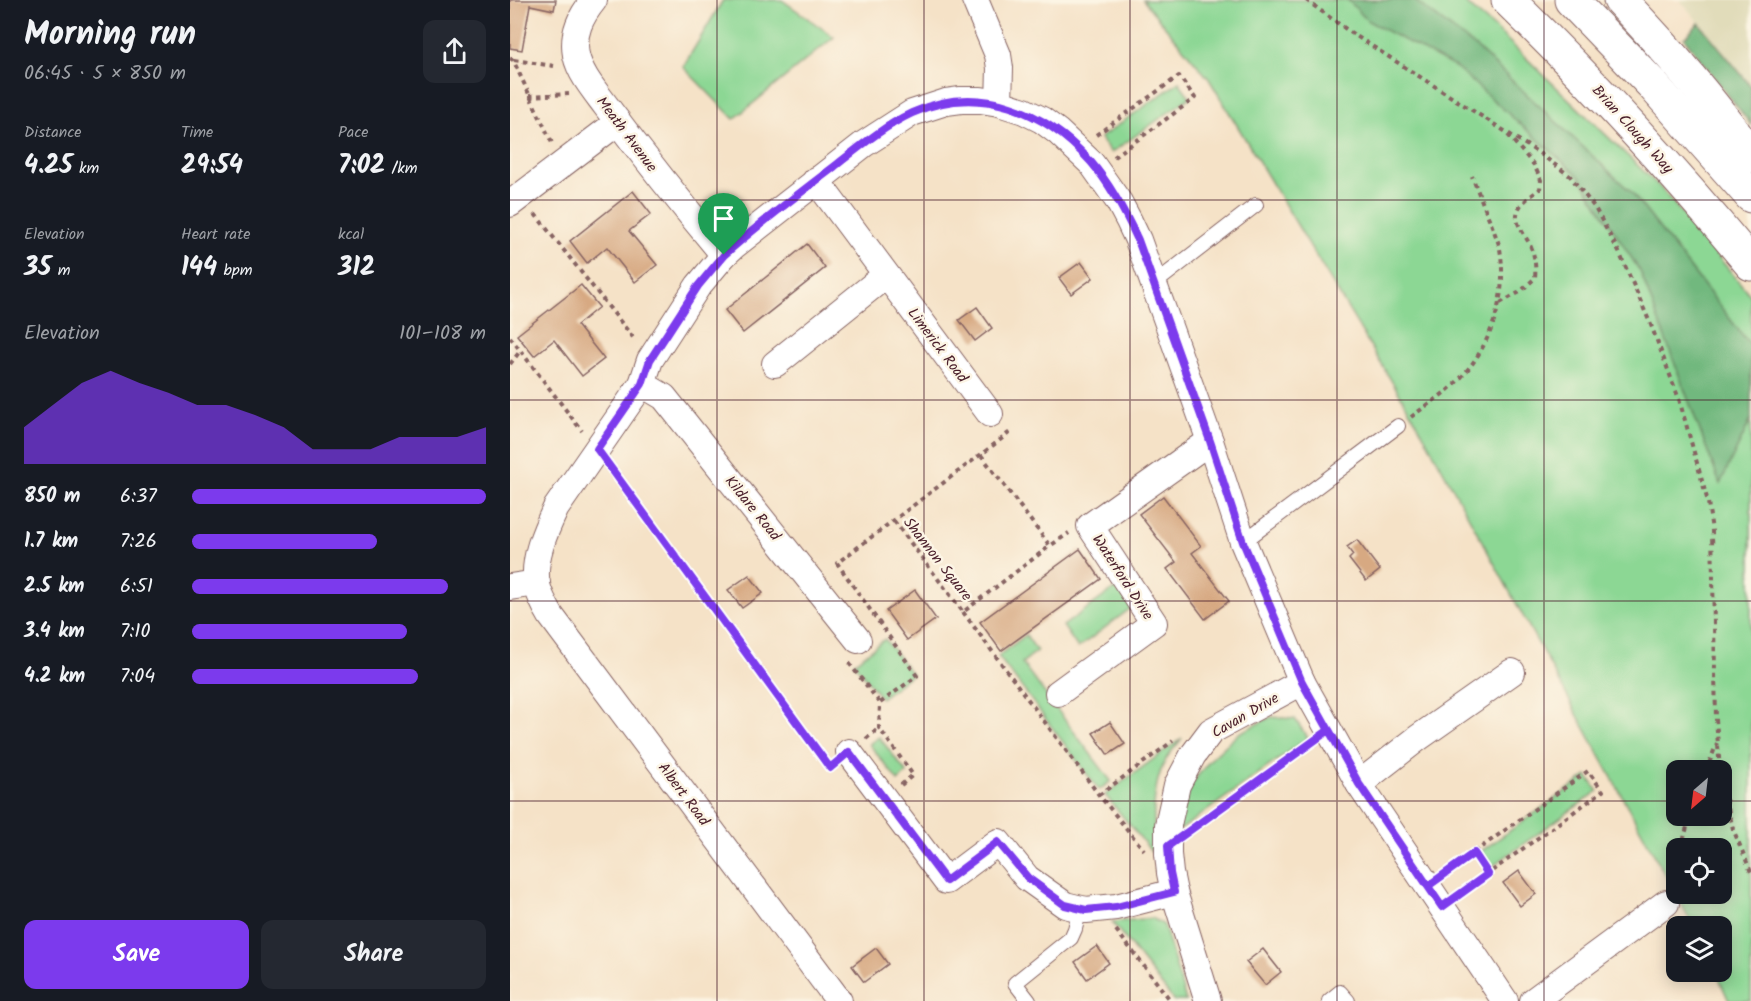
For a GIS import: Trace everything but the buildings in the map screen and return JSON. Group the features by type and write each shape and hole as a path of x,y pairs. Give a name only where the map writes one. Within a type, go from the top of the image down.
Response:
{"highway":[{"name":"Brian Clough Way","path":"1508,0 1633,128 1751,264"},
{"path":"1571,0 1652,83 1751,196"},
{"path":"1620,0 1695,84 1751,156"}],"street":[{"name":"Meath Avenue","path":"594,0 581,16 574,43 581,69 597,94 678,201 724,255"},
{"path":"975,0 998,55 999,103"},
{"path":"510,587 537,583 538,554 556,508 642,384 650,360 698,286 724,255 816,180 864,144 912,113 946,102 961,100 999,103 1024,111 1042,120 1058,132 1092,164 1130,221 1210,441 1243,542 1302,682 1359,784 1505,1001"},
{"path":"515,200 618,122"},
{"name":"Limerick Road","path":"816,180 990,414"},
{"path":"775,364 886,275"},
{"name":"Kildare Road","path":"642,384 664,397 858,640"},
{"name":"Waterford Drive","path":"1058,693 1154,623 1090,526 1210,441"},
{"name":"Albert Road","path":"537,583 541,598 556,622 839,1001"},
{"path":"1359,784 1418,738 1512,672"},
{"name":"Cavan Drive","path":"1208,1001 1172,883 1168,846 1169,818 1177,785 1193,755 1211,731 1302,682"},
{"path":"849,752 946,881 998,842 1028,878 1065,905 1090,908 1116,907 1172,883"},
{"path":"1533,1001 1665,903"}],"lane":[{"path":"1154,284 1256,205"},
{"path":"1243,542 1398,426"},
{"path":"1029,1001 1015,983 1071,938 1090,908"},
{"path":"1329,1001 1340,992 1348,1001"}],"path":[{"path":"1306,0 1350,32 1542,154 1570,176 1595,207 1619,252 1651,325 1679,399 1706,492 1712,531 1716,719 1719,760"},
{"path":"511,59 581,69"},
{"path":"511,59 548,137 565,163"},
{"path":"1077,149 1179,76 1195,98 1096,170"},
{"path":"529,96 597,94"},
{"path":"1499,303 1520,292 1535,278 1536,265 1530,245 1519,227 1517,215 1522,204 1540,189 1541,180 1534,165 1505,132"},
{"path":"1398,426 1448,389 1472,365 1487,338 1499,303 1502,283 1500,247 1472,176"},
{"path":"515,200 650,360"},
{"path":"510,337 573,420"},
{"path":"510,364 521,350"},
{"path":"884,799 913,775 879,728 880,703 917,676 837,563 1008,434 990,414"},
{"path":"597,449 830,768 879,728"},
{"path":"981,455 1050,546"},
{"name":"Shannon Square","path":"894,520 963,612 1050,546 1087,521 1090,526"},
{"path":"963,612 1099,795 1172,883"},
{"path":"1168,846 1329,730"},
{"path":"1099,795 1175,739"},
{"path":"1711,760 1718,743"},
{"path":"1428,886 1588,771 1603,791 1442,907"},
{"path":"1732,824 1751,872"},
{"path":"1474,853 1488,874"},
{"path":"1090,908 1170,1001"}],"shaded area":[{"path":"1680,0 1751,0 1751,86 1732,62"}],"green space":[{"path":"723,0 782,0 834,37 734,119 683,67"},
{"path":"1143,0 1348,0 1368,21 1457,68 1579,176 1640,271 1720,483 1751,419 1751,1001 1729,1001 1720,982 1732,982 1732,916 1688,916 1681,904 1732,904 1732,838 1666,838 1666,876 1417,423 1209,79"},
{"path":"1348,0 1414,0 1477,48 1631,192 1751,346 1751,419 1720,484 1640,271 1579,176 1457,68 1368,21"},
{"path":"1414,0 1462,0 1496,29 1659,186 1751,296 1751,346 1631,192 1477,48"},
{"path":"1699,23 1751,86 1751,125 1684,38"},
{"path":"1179,82 1190,97 1111,153 1100,138"},
{"path":"1121,584 1135,605 1078,648 1063,626"},
{"path":"1026,635 1037,651 1022,663 1111,781 1099,790 998,656"},
{"path":"885,639 912,674 881,698 854,663"},
{"path":"1271,717 1295,719 1308,738 1176,833 1192,783 1211,759 1239,733"},
{"path":"879,737 907,773 898,781 869,744"},
{"path":"1182,738 1168,756 1158,780 1154,805 1156,857 1105,795"},
{"path":"1587,776 1598,791 1491,867 1480,852"},
{"path":"1152,918 1164,925 1186,1001 1174,1001 1112,922"}],"route":[{"path":"724,255 698,286 650,360 642,384 597,449 830,768 849,752 946,881 998,842 1028,878 1065,905 1086,910 1116,907 1174,892 1168,846 1329,730 1359,784 1428,886 1474,853 1488,874 1442,907 1359,784 1302,682 1243,542 1210,441 1130,221 1092,164 1058,132 1042,120 1024,111 981,100 946,102 912,113 864,144 816,180 724,255"}]}
